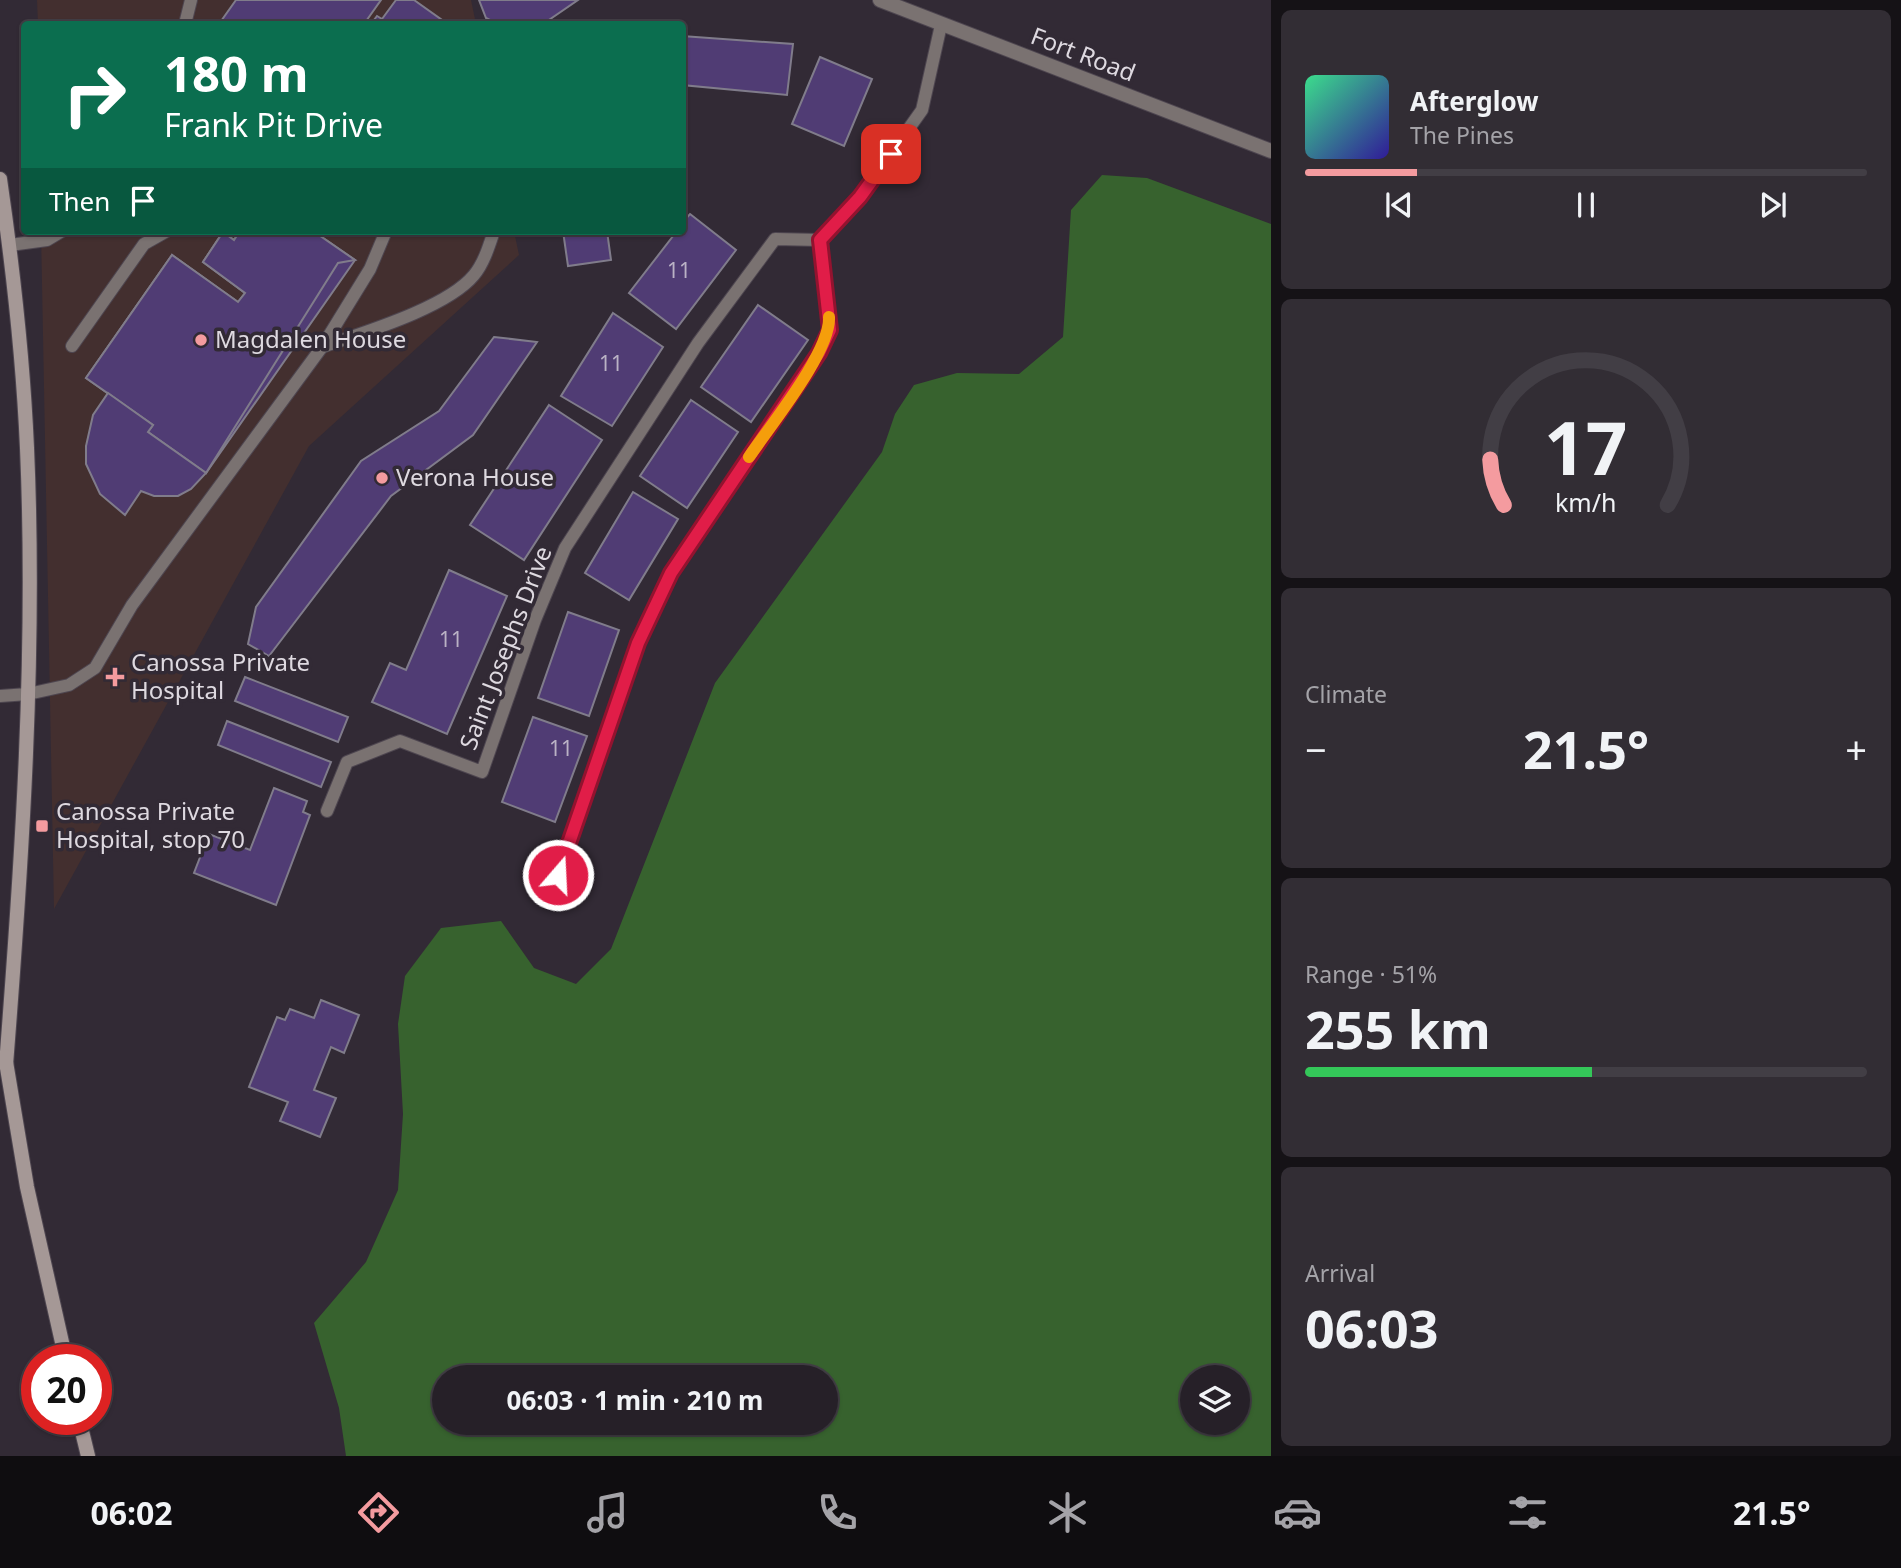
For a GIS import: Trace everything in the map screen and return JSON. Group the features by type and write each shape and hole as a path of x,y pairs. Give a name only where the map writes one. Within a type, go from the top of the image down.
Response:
{"main road":[{"path":"0,179 10,245 27,447 28,694 22,858 6,1065"},
{"path":"0,1029 26,1187 62,1344"},
{"path":"83,1435 88,1456"}],"street":[{"name":"Fort Road","path":"880,0 1271,152"}],"lane":[{"path":"186,21 191,0"},
{"path":"532,868 558,875 638,643 671,573 819,353 830,330 820,240 860,197 922,110 941,25"},
{"path":"10,245 47,240 55,235"},
{"path":"72,346 144,244 160,235"},
{"path":"0,696 28,694 69,685 95,668 132,606 322,347 370,268 384,235"},
{"path":"322,347 410,314 453,293 474,276 493,235"},
{"name":"Saint Josephs Drive","path":"327,811 347,762 400,741 482,772 535,620 565,548 598,496 698,343 775,239 820,240"}],"shaded area":[{"path":"37,0 471,0 475,21 38,21"},
{"name":"Canossa Private Hospital","path":"41,235 515,235 519,255 309,446 54,909"}],"green space":[{"path":"1102,175 1147,178 1271,224 1271,1456 346,1456 339,1408 314,1323 366,1262 398,1190 403,1114 398,1024 405,976 441,928 501,921 534,968 576,984 611,949 715,683 882,452 895,414 914,385 957,373 1019,374 1063,337 1071,210"}],"building":[{"path":"236,0 381,0 366,21 221,21"},
{"path":"396,0 414,0 442,20 373,21 377,16 382,19"},
{"path":"479,0 578,0 547,21 492,21 486,18"},
{"path":"686,36 793,44 787,95 686,85"},
{"path":"820,57 872,79 844,146 792,124"},
{"path":"690,214 736,250 676,329 629,293 674,235 686,235 686,218"},
{"name":"Magdalen House","path":"221,235 227,235 234,240 237,235 319,235 355,260 206,473 148,432 153,425 86,378 172,255 238,302 245,293 203,262"},
{"name":"Magdalen House","path":"221,235 227,235 234,240 237,235 319,235 355,260 338,263 206,473 148,432 153,425 86,378 172,255 238,302 245,293 203,262"},
{"path":"564,235 608,235 611,260 568,266"},
{"path":"758,305 808,340 751,422 701,387"},
{"path":"613,313 663,347 612,426 561,396"},
{"name":"Verona House","path":"494,337 537,342 473,435 391,496 269,656 248,644 256,607 361,461 439,411"},
{"path":"108,393 153,425 148,432 206,473 191,489 178,496 154,496 141,491 125,515 100,494 86,464 86,446 93,415"},
{"path":"691,400 738,432 687,508 640,476"},
{"path":"549,405 602,440 524,560 470,525"},
{"path":"633,492 678,519 629,600 585,573"},
{"path":"449,570 507,596 447,734 372,702 390,663 406,670"},
{"path":"568,612 619,630 589,716 538,698"},
{"path":"245,677 348,717 338,742 235,701"},
{"path":"533,717 587,736 555,822 502,802"},
{"path":"227,721 331,762 321,787 218,745"},
{"path":"274,788 307,801 303,812 310,815 276,905 194,873 209,834 250,850"},
{"path":"321,1000 359,1015 344,1053 331,1047 314,1090 336,1098 320,1137 280,1121 288,1102 249,1087 277,1017 285,1020 290,1009 314,1018"}],"slow traffic":[{"path":"749,457 819,353 830,330 829,317"}],"place":[{"name":"Magdalen House","path":"201,340"},
{"name":"Verona House","path":"382,478"},
{"name":"Canossa Private Hospital","path":"115,677"},
{"name":"Canossa Private Hospital, stop 70","path":"42,826"}],"route":[{"path":"558,875 638,643 671,573 819,353 830,330 820,240 860,197 891,154"}]}
